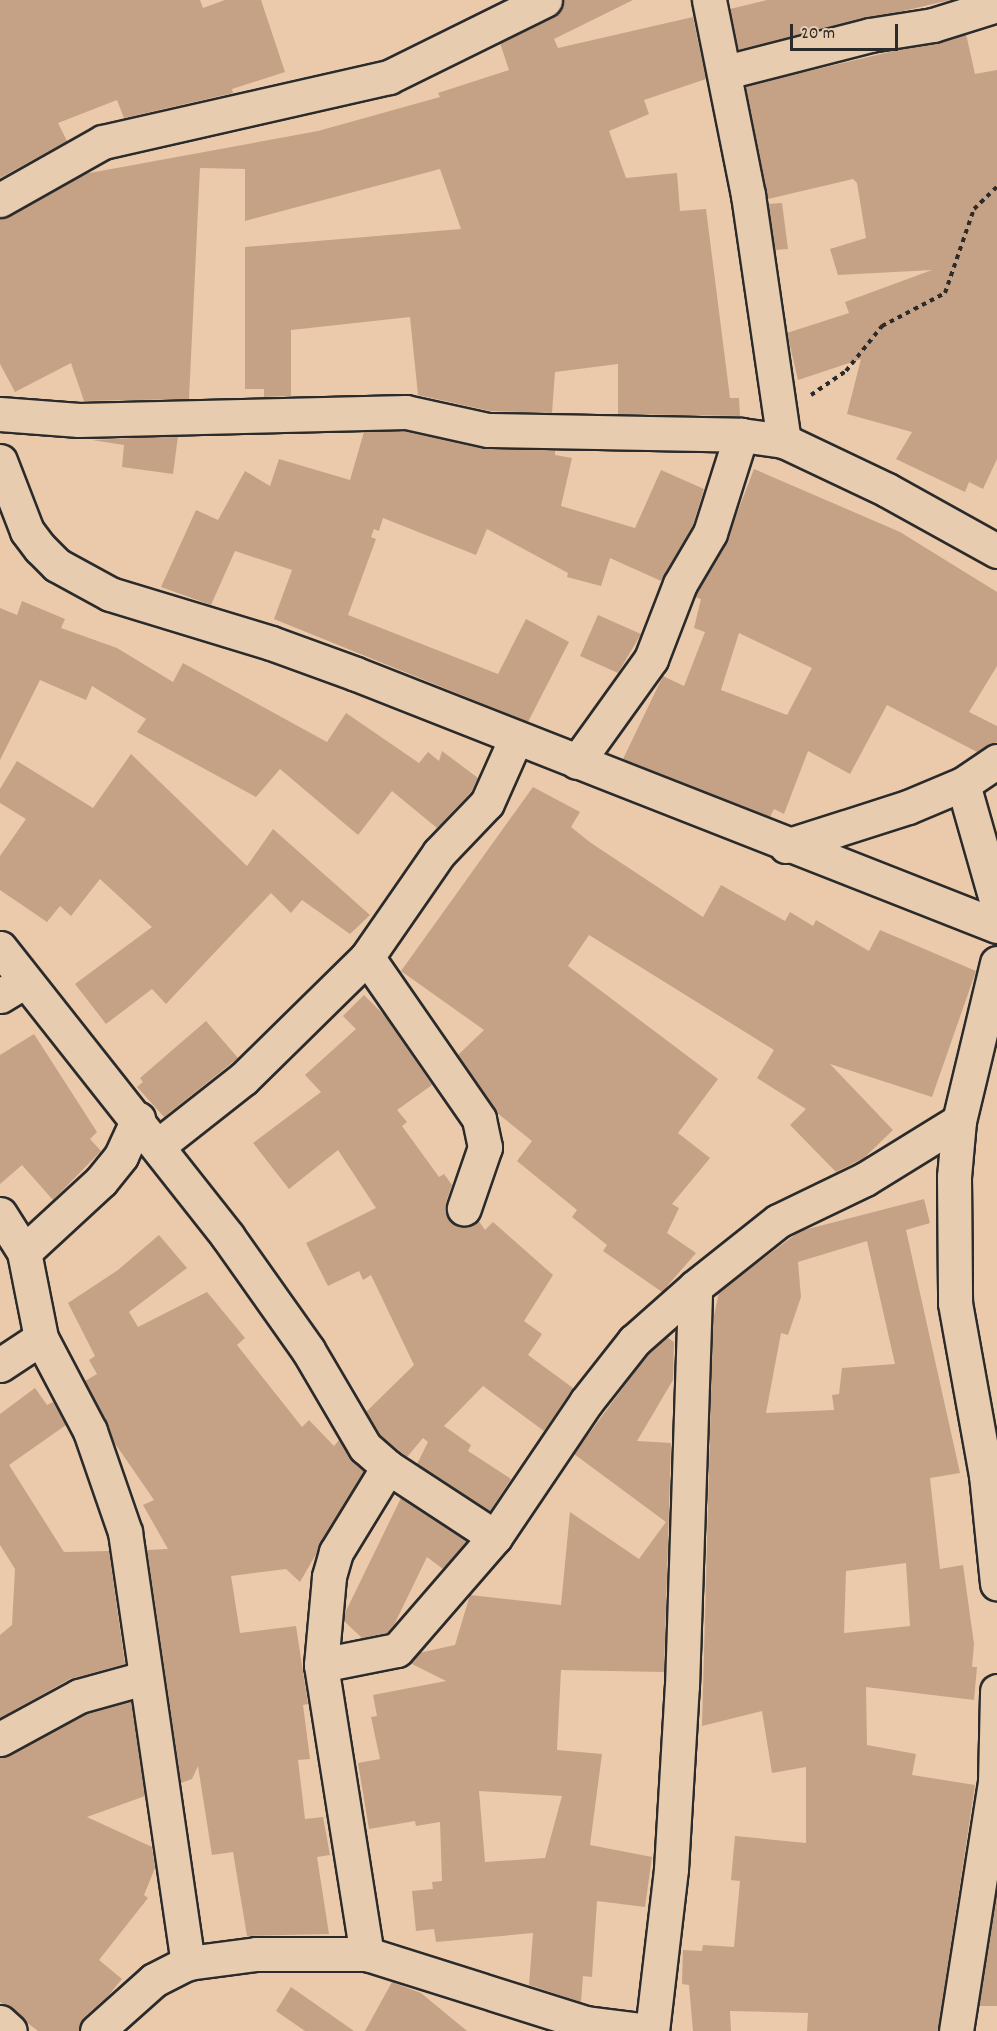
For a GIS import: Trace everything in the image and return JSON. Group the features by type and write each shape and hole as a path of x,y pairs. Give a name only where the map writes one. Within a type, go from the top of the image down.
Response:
{"street":[{"path":"0,200 104,142 389,77 545,0"},
{"path":"710,0 726,72 784,441"},
{"path":"726,72 870,35 933,25 997,5"},
{"path":"0,414 79,420 406,412 488,429 741,435 784,441 887,490 997,551"},
{"path":"577,762 651,659 680,584 710,533 741,435"},
{"path":"0,461 27,531 40,548 57,565 101,589 271,643 786,846 997,926"},
{"path":"159,1145 243,1078 367,957 439,853 487,803 516,738"},
{"path":"786,846 908,807 963,784 997,761"},
{"path":"963,784 997,903"},
{"path":"0,948 12,988 138,1119 159,1145 308,1350 365,1447 388,1467 495,1537"},
{"path":"367,957 479,1119 485,1147 464,1208"},
{"path":"997,963 959,1121 954,1177 955,1303 986,1475 997,1583"},
{"path":"24,1252 101,1181 121,1156 138,1119"},
{"path":"321,1665 397,1650 495,1537 586,1402 634,1341 695,1287 778,1221 865,1179 959,1121"},
{"path":"0,1214 24,1252 41,1338 109,1477 125,1532 144,1678 188,1963"},
{"path":"98,2031 154,1980 188,1963 256,1954 367,1954 586,2023 651,2031 671,1869 682,1686 695,1287"},
{"path":"0,1365 41,1338"},
{"path":"367,1954 321,1665 329,1577 336,1552 388,1467"},
{"path":"0,1739 79,1696 144,1678"},
{"path":"956,2031 995,1782 997,1691"},
{"path":"0,2022 10,2031"}],"path":[{"path":"779,404 821,392 846,371 882,326 945,293 974,209 997,187"}],"building":[{"path":"0,0 200,0 203,8 225,0 261,0 285,72 232,89 233,93 124,118 117,100 58,123 67,141 0,178"},
{"path":"564,0 633,0 554,39 558,48 693,17 706,79 644,100 649,114 609,131 626,178 677,173 680,211 706,209 730,398 739,398 740,416 618,414 618,364 555,372 552,413 490,411 418,395 410,317 291,330 291,396 264,397 264,389 245,389 245,247 461,229 440,169 245,221 245,169 200,168 189,399 84,401 71,363 15,392 0,364 0,219 84,174 318,131 440,97 438,93 509,70 500,43 553,17"},
{"path":"767,0 950,0 738,50 730,9"},
{"path":"966,34 975,74 997,70 997,459 983,489 969,482 965,492 896,459 912,432 847,414 861,359 798,380 787,333 849,313 845,302 932,270 838,275 830,249 866,238 857,183 853,179 768,199 745,86"},
{"path":"782,203 788,249 775,250 768,204"},
{"path":"404,431 484,448 555,450 555,455 572,458 561,506 635,528 661,470 704,489 693,525 661,581 610,558 601,586 567,577 568,573 487,529 476,555 383,518 379,531 374,529 371,537 376,539 348,615 498,674 526,619 569,642 528,722 274,619 292,570 235,551 211,605 161,587 196,510 218,520 245,471 270,486 279,459 350,480 364,432"},
{"path":"178,436 173,474 122,467 124,445 92,440"},
{"path":"754,469 900,532 997,592 997,666 969,712 997,726 997,742 977,752 887,705 850,774 808,751 784,814 774,809 770,817 623,759 663,676 684,686 705,632 694,628 701,599 695,597 726,542","holes":["739,633 812,668 787,715 721,690"]},
{"path":"22,601 65,619 61,628 117,648 173,682 183,663 327,742 346,713 419,763 428,752 439,761 442,751 478,778 471,792 437,828 392,791 358,835 280,769 256,797 137,732 146,719 92,686 86,700 40,680 0,760 0,608 17,615"},
{"path":"598,615 641,634 618,673 580,656"},
{"path":"131,754 247,866 273,829 370,915 350,934 302,900 291,913 271,893 166,1004 152,989 106,1024 75,984 152,927 100,879 71,916 60,906 47,922 0,890 0,856 26,819 0,803 0,789 17,761 93,808"},
{"path":"533,787 580,812 571,827 591,843 703,917 721,885 785,921 790,912 813,926 816,920 869,951 880,930 976,971 932,1097 830,1064 893,1130 864,1158 836,1172 790,1125 806,1109 757,1078 774,1050 589,935 568,966 718,1079 678,1133 710,1158 672,1204 679,1208 667,1233 696,1253 662,1292 603,1251 607,1245 572,1217 577,1210 517,1161 532,1141 496,1112 458,1055 484,1030 401,971"},
{"path":"364,995 384,1015 432,1085 397,1110 407,1122 402,1126 439,1177 444,1174 452,1185 446,1202 450,1220 467,1226 478,1220 485,1230 493,1222 553,1275 524,1321 542,1334 528,1355 573,1388 544,1431 483,1386 444,1426 471,1445 468,1451 511,1479 490,1511 417,1464 428,1442 423,1438 407,1457 380,1435 366,1412 414,1365 371,1275 363,1280 359,1271 328,1286 306,1243 376,1208 338,1150 289,1189 253,1143 321,1092 305,1075 356,1029 343,1016"},
{"path":"206,1021 238,1058 164,1117 137,1087 143,1082 140,1078"},
{"path":"34,1034 97,1132 90,1139 101,1151 53,1200 22,1165 0,1184 0,1055"},
{"path":"924,1199 930,1223 906,1230 960,1473 930,1478 940,1569 963,1565 974,1644 972,1667 977,1667 974,1700 866,1687 867,1745 916,1754 912,1775 975,1785 938,2031 807,2031 808,2013 730,2011 731,2031 693,2031 689,1985 682,1984 683,1950 702,1951 703,1945 734,1947 740,1881 731,1880 735,1836 806,1843 806,1767 772,1773 762,1711 702,1726 713,1321 719,1292 800,1231","holes":["867,1241 895,1364 842,1368 839,1394 832,1395 834,1410 766,1413 781,1333 788,1335 801,1297 798,1262","906,1563 910,1626 844,1633 846,1571"]},
{"path":"159,1235 187,1268 129,1312 138,1327 207,1292 245,1338 237,1345 302,1427 309,1420 334,1446 339,1440 364,1471 300,1582 286,1569 231,1576 240,1633 296,1626 308,1704 303,1705 310,1759 298,1760 305,1819 323,1817 330,1855 317,1857 329,1934 247,1936 233,1852 212,1855 198,1766 192,1779 181,1783 147,1550 168,1549 143,1505 154,1500 114,1442 85,1381 97,1374 89,1360 95,1356 68,1303 118,1270"},
{"path":"667,1337 674,1342 673,1380 637,1441 671,1443 664,1672 561,1670 557,1750 602,1754 590,1845 652,1857 645,1907 597,1901 592,1977 583,1976 581,2002 529,1985 533,1933 436,1942 434,1929 416,1931 412,1891 433,1889 432,1882 442,1881 440,1822 416,1826 415,1821 369,1829 358,1763 380,1759 371,1717 377,1716 373,1695 446,1681 410,1663 419,1653 455,1645 470,1595 561,1605 570,1512 639,1559 666,1522 574,1454 648,1354","holes":["479,1791 562,1796 545,1858 485,1862"]},
{"path":"35,1388 47,1405 53,1402 66,1425 9,1465 64,1552 109,1551 125,1664 70,1679 0,1718 0,1635 12,1625 15,1569 0,1545 0,1414"},
{"path":"401,1498 467,1541 443,1569 427,1557 394,1625 387,1633 362,1638 344,1621 345,1613"},
{"path":"131,1701 145,1796 87,1817 152,1847 155,1868 144,1895 148,1898 99,1960 122,1979 108,1996 84,2017 79,2031 38,2031 0,2002 0,1758 86,1713"},
{"path":"997,1890 997,2006 979,2006"},
{"path":"392,1982 421,1993 467,2031 365,2031"},
{"path":"291,1987 354,2031 305,2031 276,2011"}]}
